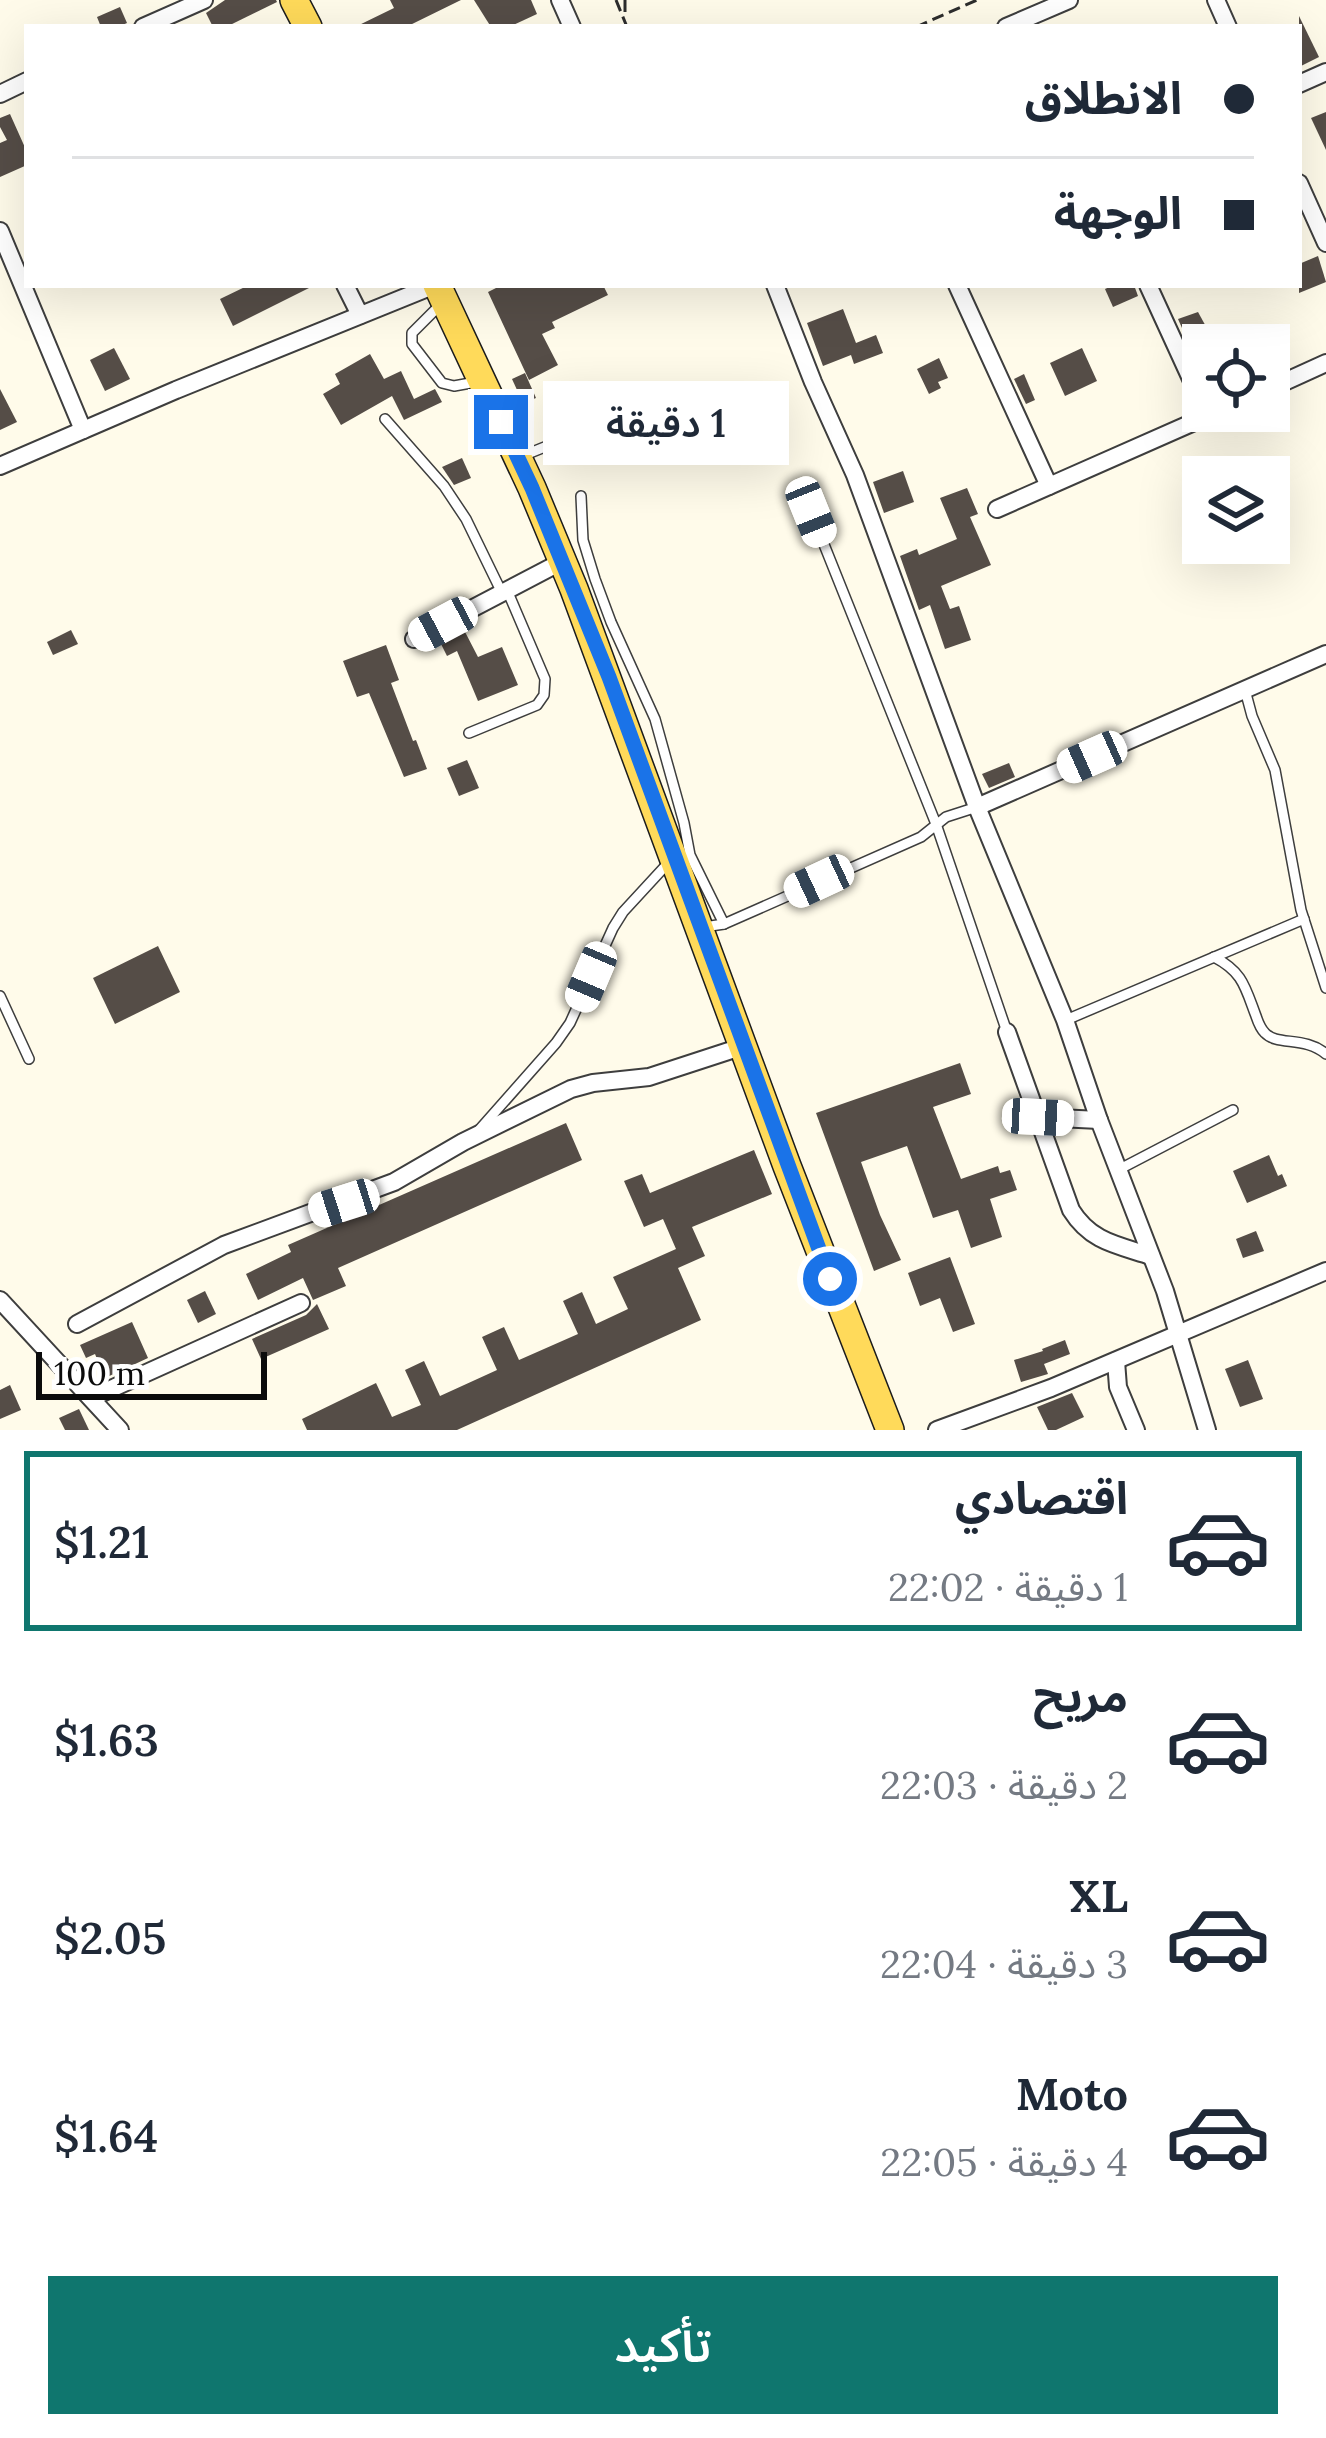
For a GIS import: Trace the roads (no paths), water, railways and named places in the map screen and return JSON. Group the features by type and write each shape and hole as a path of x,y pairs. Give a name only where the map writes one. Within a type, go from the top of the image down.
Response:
{"main road":[{"path":"439,290 518,458 609,677 674,857 712,926 744,1046 890,1430"}],"street":[{"path":"150,24 204,0"},
{"path":"1021,24 1056,3"},
{"path":"1302,189 1324,235"},
{"path":"0,231 83,430"},
{"path":"346,288 360,315"},
{"path":"776,288 855,475 977,807 1065,1020 1180,1333 1207,1430"},
{"path":"958,288 1049,486"},
{"path":"1149,288 1182,355"},
{"path":"0,466 360,315 439,290"},
{"path":"1290,380 1326,364"},
{"path":"997,509 1182,424"},
{"path":"414,639 561,562"},
{"path":"977,807 1326,654"},
{"path":"1007,1032 1071,1210 1082,1226 1106,1242 1151,1256"},
{"path":"77,1324 224,1245 394,1182 475,1135 572,1089 649,1077 744,1046"},
{"path":"1038,1117 1100,1120"},
{"path":"937,1430 1051,1388 1326,1271"},
{"path":"0,1300 120,1430"},
{"path":"91,1398 301,1303"},
{"path":"1116,1360 1118,1387 1136,1430"}],"lane":[{"path":"439,290 412,333 412,344 442,383 454,386 481,380"},
{"path":"518,458 626,414"},
{"path":"386,419 466,519 545,679 544,695 537,705 469,733"},
{"path":"581,496 584,540 595,579 656,719 712,926 921,837 946,818 977,807"},
{"path":"811,512 936,824 1007,1032"},
{"path":"1245,690 1275,770 1304,919 1326,988"},
{"path":"475,1135 556,1043 623,912 674,857"},
{"path":"1065,1020 1304,919"},
{"path":"1214,957 1241,978 1264,1033 1273,1039 1312,1044 1326,1054"},
{"path":"0,996 29,1059"},
{"path":"1118,1170 1233,1110"}]}
